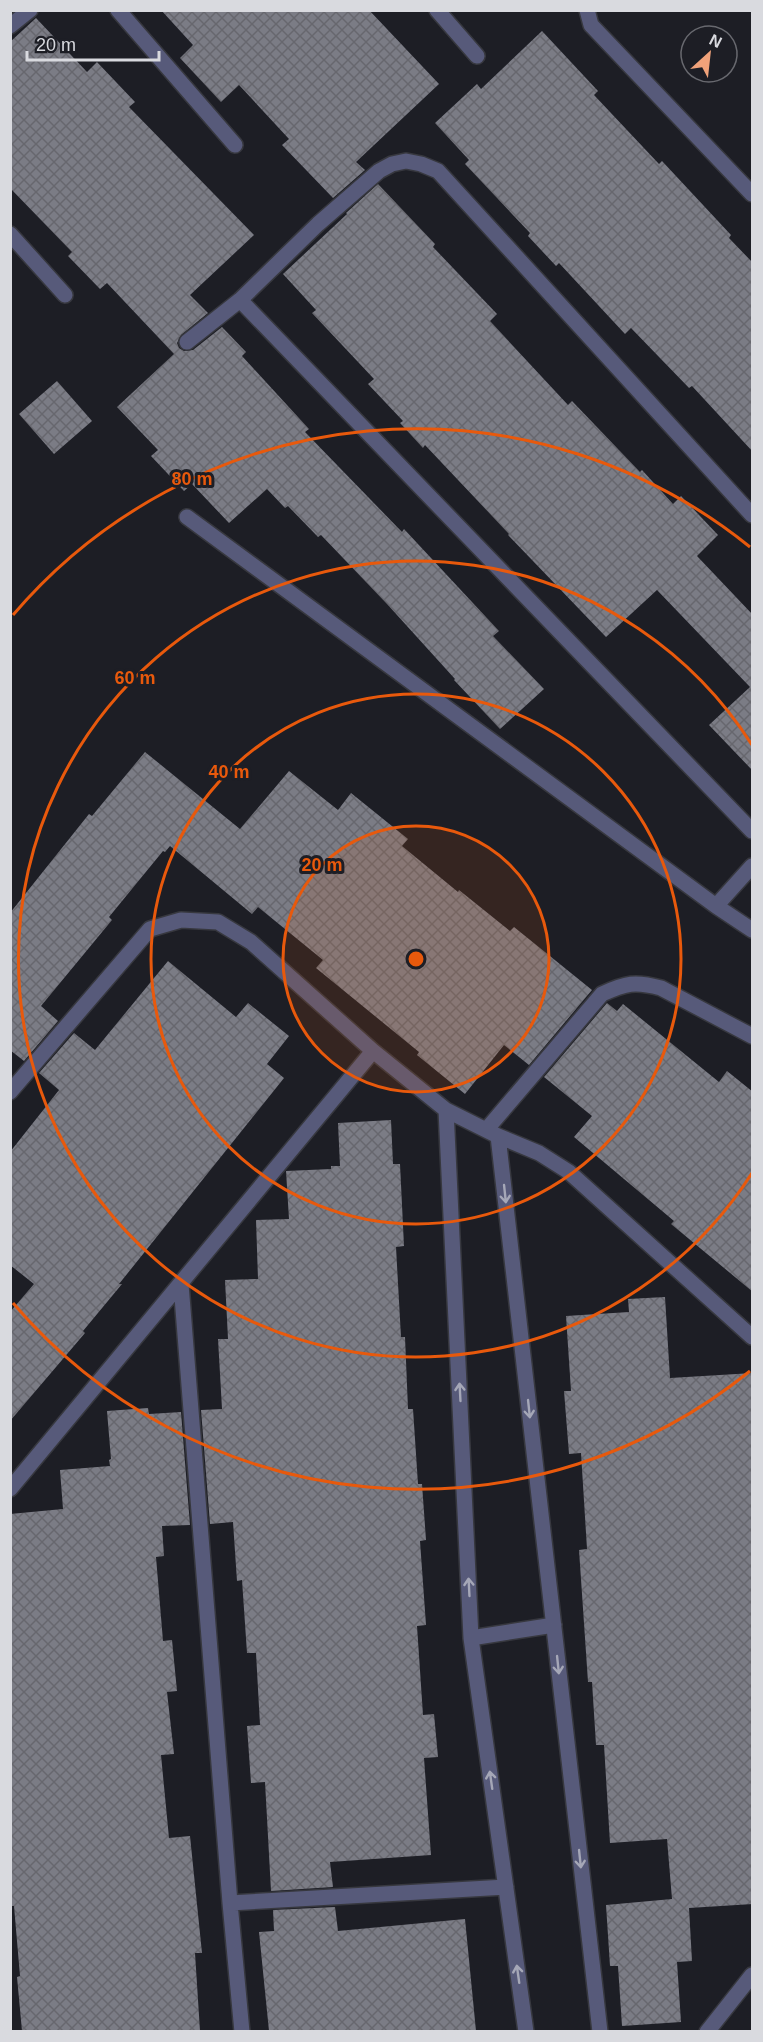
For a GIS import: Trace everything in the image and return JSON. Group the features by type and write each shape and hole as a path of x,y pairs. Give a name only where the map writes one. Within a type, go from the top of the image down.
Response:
{"street":[{"path":"10,26 30,10"},
{"path":"118,10 235,145"},
{"path":"437,10 477,56"},
{"path":"587,10 591,25 753,194"},
{"path":"187,342 240,300 318,224 379,171 392,164 406,161 422,164 438,171 753,515"},
{"path":"10,234 65,295"},
{"path":"240,300 753,831"},
{"path":"188,517 716,906 753,930"},
{"path":"716,906 753,866"},
{"path":"10,1092 150,929 181,920 218,922 251,942 373,1051 446,1110 539,1153 568,1172 753,1337"},
{"path":"600,2031 554,1625 492,1133 602,994 624,984 646,984 661,988 753,1036"},
{"path":"10,1489 373,1051"},
{"path":"446,1110 471,1638 526,2031"},
{"path":"181,1284 242,2031"},
{"path":"471,1638 554,1625"},
{"path":"230,1903 506,1887"},
{"path":"707,2031 753,1975"}],"building":[{"path":"161,10 369,10 439,84 356,162 365,170 333,198 282,145 289,139 239,85 221,102 180,58 193,45"},
{"path":"36,18 87,72 97,62 135,102 129,107 254,235 190,295 208,313 181,335 177,343 179,348 184,351 193,350 222,327 246,352 242,356 309,429 305,432 402,532 404,529 499,631 493,636 544,689 500,729 387,604 321,535 318,537 288,506 285,508 267,489 229,523 192,484 184,491 151,456 158,450 117,407 174,354 107,283 100,289 68,256 72,252 10,188 10,42"},
{"path":"542,31 598,91 594,95 659,164 662,161 731,235 729,238 753,263 753,452 692,386 689,388 631,328 625,334 559,263 556,266 528,236 530,233 465,164 469,160 435,123 477,84 481,89"},
{"path":"378,184 435,244 433,247 497,314 490,321 568,405 572,401 673,504 681,496 718,535 697,556 753,615 753,771 709,725 750,687 657,590 606,637 425,445 423,448 400,423 403,421 368,384 374,379 312,313 316,310 283,274"},
{"path":"57,381 92,421 54,454 19,414"},
{"path":"145,752 240,829 289,771 338,810 351,793 408,839 402,846 458,892 459,890 510,931 514,927 592,990 529,1065 504,1045 465,1094 417,1055 419,1052 316,968 323,960 258,907 252,914 170,846 165,852 163,851 109,917 112,920 41,1006 58,1021 24,1061 10,1050 10,913 89,814 92,816"},
{"path":"168,961 236,1017 248,1003 289,1036 267,1064 284,1078 119,1284 122,1284 83,1331 85,1333 10,1421 10,1312 34,1284 10,1265 10,1152 59,1090 39,1073 74,1033 95,1050"},
{"path":"607,1003 617,1011 623,1004 719,1082 727,1071 753,1092 753,1292 671,1224 674,1221 574,1137 592,1116 544,1077"},
{"path":"391,1120 393,1164 400,1164 404,1246 396,1247 401,1337 405,1337 408,1409 413,1409 418,1484 422,1484 426,1540 420,1541 426,1625 417,1626 423,1715 434,1714 438,1757 424,1758 431,1855 330,1862 333,1887 271,1891 265,1782 251,1783 247,1726 260,1725 256,1653 247,1653 242,1580 237,1581 233,1522 210,1524 201,1410 222,1409 218,1339 228,1339 225,1280 258,1279 256,1220 289,1219 286,1171 331,1169 331,1166 340,1166 338,1123"},
{"path":"665,1297 670,1378 753,1373 753,1904 689,1908 692,1961 677,1962 681,2022 622,2026 618,1966 610,1966 606,1905 672,1899 667,1839 610,1843 604,1745 596,1745 592,1682 588,1682 579,1550 587,1549 581,1453 569,1454 564,1391 571,1391 566,1316 629,1312 628,1299"},
{"path":"148,1408 149,1414 181,1412 190,1525 162,1526 164,1556 156,1557 163,1641 172,1640 177,1691 167,1692 174,1754 161,1755 169,1838 190,1836 202,1953 195,1953 200,2031 22,2031 14,1906 10,1906 10,1514 63,1509 60,1470 110,1466 107,1411"},
{"path":"335,1907 338,1931 465,1919 476,2031 269,2031 259,1932 274,1931 273,1910"}]}
